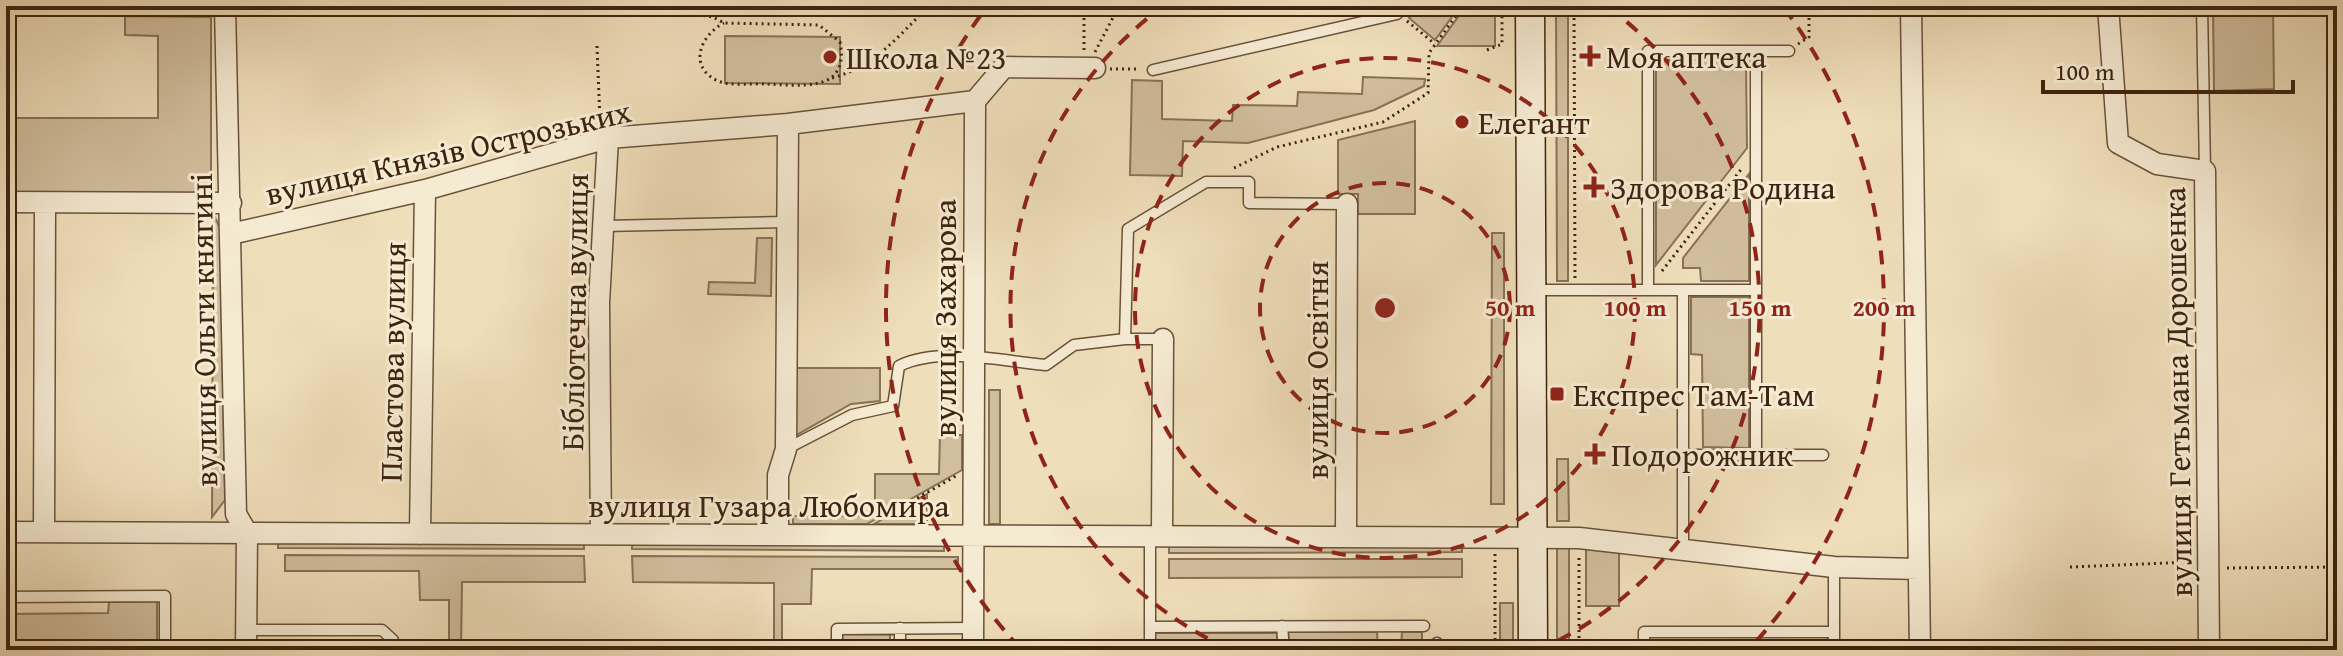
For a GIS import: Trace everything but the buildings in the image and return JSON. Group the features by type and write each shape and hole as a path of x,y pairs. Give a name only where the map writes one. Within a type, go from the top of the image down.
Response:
{"main road":[{"path":"1530,6 1533,650"}],"street":[{"name":"вулиця Ольги княгині","path":"225,6 236,514 247,533 246,640"},
{"path":"1911,6 1920,650"},
{"name":"вулиця Гетьмана Дорошенка","path":"2108,6 2118,143 2157,164 2205,171 2209,650"},
{"path":"975,101 1004,67 1089,68"},
{"name":"вулиця Князів Острозьких","path":"231,234 425,190 604,140 788,124 975,101"},
{"name":"вулиця Захарова","path":"973,650 975,101"},
{"path":"778,535 778,475 786,449 788,124"},
{"name":"Бібліотечна вулиця","path":"601,534 599,303 605,226 604,140"},
{"name":"Пластова вулиця","path":"420,534 425,190"},
{"name":"вулиця Князів Острозьких","path":"6,202 231,203"},
{"path":"44,532 45,203"},
{"name":"вулиця Освітня","path":"1346,537 1347,204"},
{"path":"1156,536 1163,339"},
{"name":"вулиця Гузара Любомира","path":"6,532 1579,538 1834,567 1919,569"}],"lane":[{"path":"2202,6 2205,171"},
{"path":"1153,70 1401,10"},
{"path":"1648,290 1648,51 1789,51"},
{"path":"1756,51 1756,455"},
{"path":"1125,339 1128,229 1206,182 1249,182 1249,203 1347,204"},
{"path":"605,226 785,222"},
{"path":"1531,290 1756,290"},
{"path":"1683,290 1683,550"},
{"path":"786,449 852,415 893,406 899,366 915,358 974,358 1046,365 1074,345 1125,339 1163,339"},
{"path":"1683,455 1823,455"},
{"path":"1150,650 1156,536"},
{"path":"1834,567 1834,650"},
{"path":"6,597 165,596 165,650"},
{"path":"1282,626 1284,650"},
{"path":"1150,627 1424,626"},
{"path":"900,628 900,650"},
{"path":"837,650 837,629 973,628"},
{"path":"246,640 382,630 393,640 393,650"},
{"path":"1644,650 1644,632 1834,632"}],"path":[{"path":"644,6 713,17 724,23 819,25 840,42 843,58 840,67 829,78"},
{"path":"724,23 705,36 699,53 712,79 721,83 816,85 853,72 886,52 929,6"},
{"path":"1084,6 1089,68"},
{"path":"1089,68 1096,47 1119,6"},
{"path":"1206,182 1277,147 1383,122 1428,93 1429,53 1463,6"},
{"path":"1487,50 1502,44 1502,6"},
{"path":"1574,6 1575,290"},
{"path":"1789,51 1809,37 1809,6"},
{"path":"1401,10 1435,44"},
{"name":"Бібліотечна вулиця","path":"597,46 604,140"},
{"path":"1648,290 1756,150"},
{"path":"851,535 973,466"},
{"path":"1495,538 1495,650"},
{"path":"1579,538 1579,650"}],"shaded area":[{"path":"1420,6 1460,6 1435,40 1409,18"},
{"path":"1466,6 1495,6 1495,46 1437,46"},
{"path":"1556,6 1568,6 1568,281 1557,281"},
{"path":"2213,6 2273,6 2274,89 2214,91"},
{"path":"125,16 211,17 211,193 6,193 6,118 158,118 158,36 125,35"},
{"path":"725,36 840,37 840,84 725,83"},
{"path":"1656,60 1746,60 1747,148 1656,265"},
{"path":"1363,77 1425,79 1424,86 1374,110 1248,143 1183,141 1182,176 1130,175 1132,80 1162,81 1162,119 1232,121 1233,105 1297,106 1298,92 1362,94"},
{"path":"1415,121 1415,214 1358,214 1358,194 1338,194 1338,140"},
{"path":"1749,174 1749,281 1701,281 1700,268 1683,268 1683,258"},
{"path":"213,213 220,228 225,500 212,517"},
{"path":"1492,233 1504,233 1504,504 1491,504"},
{"path":"757,238 772,238 771,296 708,294 709,282 755,283"},
{"path":"1691,297 1749,297 1749,448 1703,447 1702,355 1691,354"},
{"path":"793,368 880,368 880,401 851,404 793,437"},
{"path":"989,390 1000,390 1000,524 989,524"},
{"path":"940,435 962,435 962,470 867,524 793,524 793,516 875,516 875,474 939,474"},
{"path":"1557,459 1568,459 1569,521 1557,521"},
{"path":"927,494 927,524 874,524"},
{"path":"278,542 584,543 584,549 278,548"},
{"path":"632,543 944,544 944,551 632,549"},
{"path":"1169,545 1462,545 1462,552 1169,553"},
{"path":"1557,547 1569,547 1569,650 1557,650"},
{"path":"1586,547 1619,551 1619,606 1586,606"},
{"path":"285,555 584,556 585,582 462,582 461,650 449,650 449,600 420,600 419,571 285,571"},
{"path":"632,556 958,557 958,569 812,569 811,604 782,604 782,650 774,650 774,583 633,582"},
{"path":"1169,559 1462,559 1462,577 1169,578"},
{"path":"157,601 157,650 6,650 6,614 108,613 109,602"},
{"path":"1500,603 1513,603 1513,650 1500,650"},
{"path":"1288,632 1377,632 1378,648 1401,648 1402,632 1422,632 1422,650 1290,650"},
{"path":"842,633 890,633 890,650 842,650"},
{"path":"1155,633 1277,633 1278,650 1155,650"},
{"path":"1652,640 1782,640 1782,650 1652,650"},
{"path":"261,641 381,642 381,650 261,650"}],"place":[{"name":"Моя аптека","path":"1590,56"},
{"name":"Школа №23","path":"830,57"},
{"name":"Елегант","path":"1462,122"},
{"name":"Здорова Родина","path":"1594,187"},
{"name":"Експрес Там-Там","path":"1557,394"},
{"name":"Подорожник","path":"1595,454"}]}
